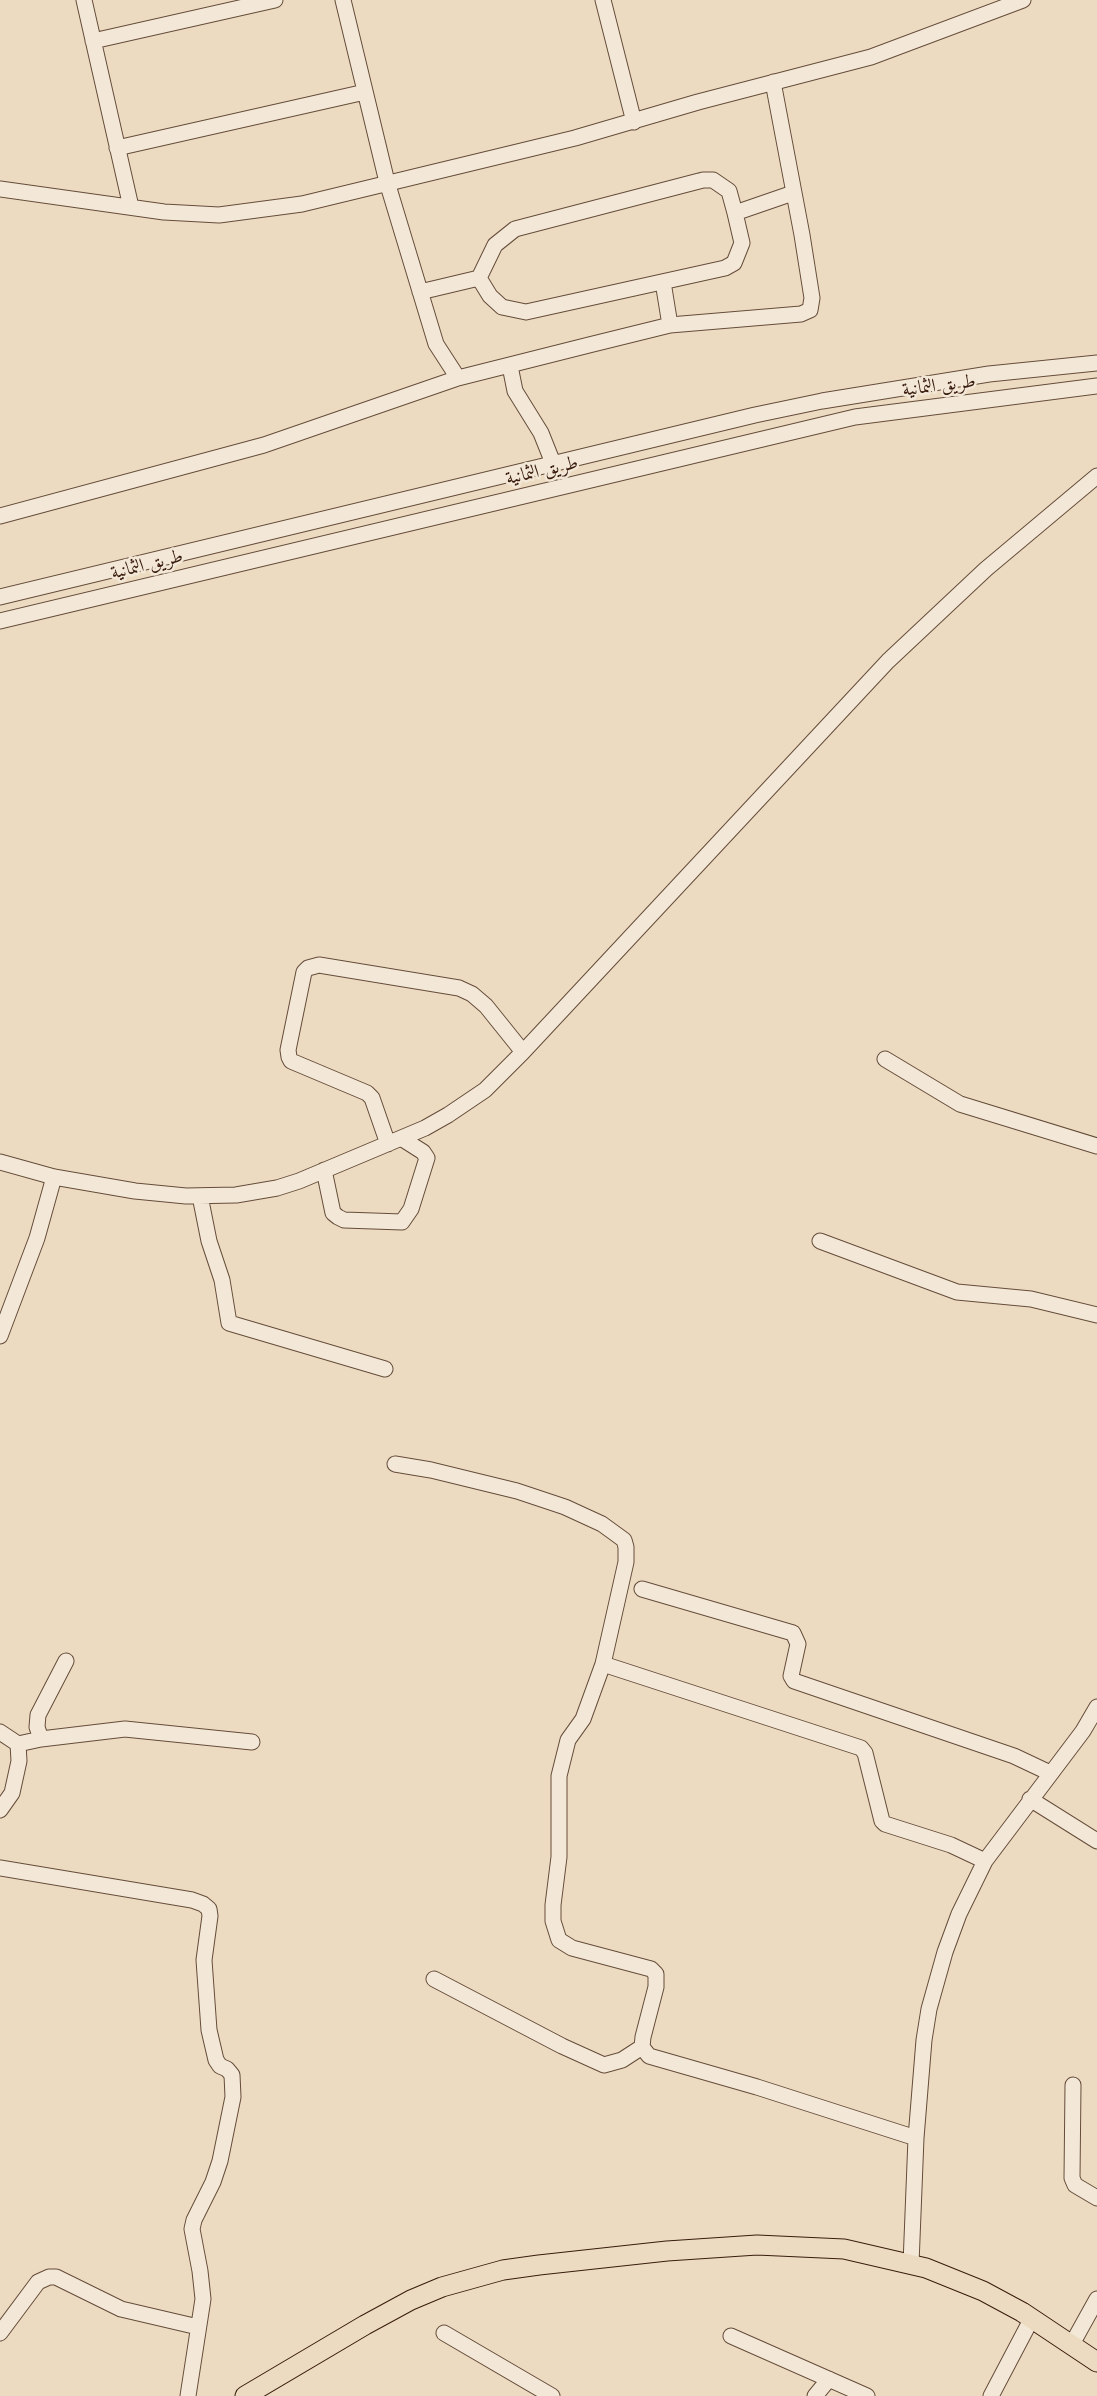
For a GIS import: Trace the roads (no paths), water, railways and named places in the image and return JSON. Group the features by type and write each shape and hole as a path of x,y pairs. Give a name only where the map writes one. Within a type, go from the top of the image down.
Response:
{"main road":[{"path":"245,2396 412,2300 442,2287 503,2270 667,2251 756,2245 844,2249 911,2264 984,2291 1032,2318 1097,2362"}],"street":[{"path":"84,0 131,207"},
{"path":"93,42 275,0"},
{"path":"343,0 387,182 420,292 438,350 458,378"},
{"path":"603,0 634,122"},
{"path":"0,189 164,212 226,214 302,204 387,182 566,141 773,82 870,58 990,6 1023,0"},
{"path":"0,516 264,445 458,378 670,325 801,314 810,310 812,298 773,82"},
{"path":"117,148 365,92"},
{"path":"703,180 713,180 729,191 736,213 742,244 740,253 734,263 725,268 526,312 502,307 490,296 478,278 487,257 503,236 515,229 539,221 703,180"},
{"path":"736,213 793,193"},
{"path":"420,292 478,278"},
{"path":"663,282 670,325"},
{"path":"0,597 553,463 822,401 989,374 1097,363"},
{"path":"510,366 515,391 539,427 553,463"},
{"name":"طريق الثمانية","path":"0,621 855,417 1097,386"},
{"path":"0,1162 54,1177 135,1192 200,1196 236,1195 276,1188 426,1128 485,1090 523,1052 888,660 986,569 1097,476"},
{"path":"324,1170 333,1213 338,1218 344,1220 402,1222 411,1209 427,1158 423,1152 394,1141 372,1098 367,1093 292,1061 289,1058 288,1050 304,972 308,968 319,965 459,988 472,994 486,1006 523,1052"},
{"path":"885,1059 960,1104 1097,1146"},
{"path":"0,1336 37,1238 54,1177"},
{"path":"200,1196 209,1241 222,1280 228,1323 384,1369"},
{"path":"820,1242 957,1292 1031,1299 1097,1315"},
{"path":"395,1464 431,1470 517,1491 565,1507 602,1524 619,1535 626,1546 626,1562 603,1664 583,1719 568,1740 559,1776 559,1857 553,1921 559,1940 572,1948 651,1969 656,1974 656,1986 642,2048 649,2056 757,2087 916,2138"},
{"path":"642,1588 794,1633 798,1638 798,1644 791,1676 794,1681 1014,1756 1050,1773"},
{"path":"41,1739 37,1727 38,1715 66,1661"},
{"path":"603,1664 861,1748 864,1753 882,1822 951,1846 985,1861"},
{"path":"911,2264 916,2138 924,2040 933,1992 959,1914 985,1861 1083,1730 1097,1706"},
{"path":"0,1732 18,1744 41,1739 125,1729 252,1742"},
{"path":"0,1810 12,1793 19,1762 18,1744"},
{"path":"1030,1799 1097,1841"},
{"path":"0,1868 192,1900 203,1904 209,1909 210,1916 204,1960 209,2030 216,2060 220,2066 232,2074 233,2097 220,2161 213,2182 194,2220 192,2229 202,2288 202,2312 188,2396"},
{"path":"434,1979 562,2046 604,2065 622,2060 642,2048"},
{"path":"1073,2085 1072,2178 1075,2185 1097,2198"},
{"path":"0,2333 38,2282 49,2276 56,2277 121,2309 198,2327"},
{"path":"1072,2344 1097,2299"},
{"path":"994,2394 1032,2318"},
{"path":"444,2333 552,2396"},
{"path":"731,2336 867,2396"},
{"path":"815,2396 829,2379"}]}
